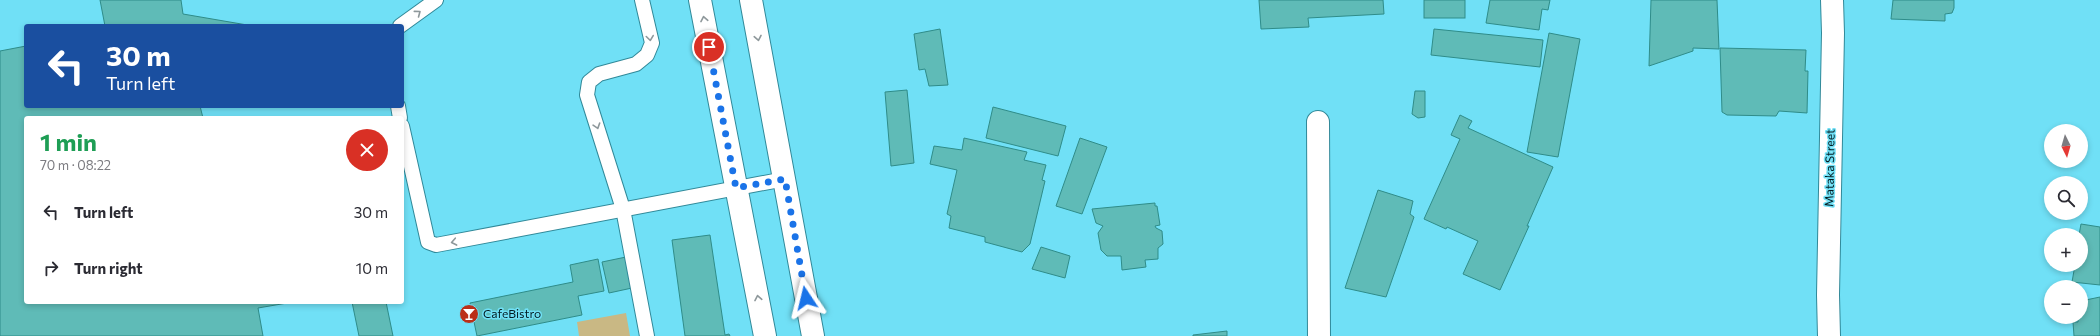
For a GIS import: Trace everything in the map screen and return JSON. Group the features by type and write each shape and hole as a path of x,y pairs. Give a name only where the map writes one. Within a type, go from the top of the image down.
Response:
{"street":[{"path":"700,0 765,336"},
{"path":"751,0 814,336"},
{"name":"Mataka Street","path":"1829,336 1828,295 1833,32 1832,0"},
{"path":"1318,122 1319,336"}],"lane":[{"path":"403,24 436,0"},
{"path":"642,0 652,43 647,55 636,64 599,74 589,82 587,95 623,209 647,336"},
{"path":"404,135 428,242 436,245 785,179"}],"shaded area":[{"path":"626,313 630,336 579,336 577,322"}],"building":[{"path":"100,0 181,0 183,14 241,24 105,24"},
{"path":"1259,0 1383,0 1384,14 1308,18 1309,27 1261,29"},
{"path":"1424,0 1465,0 1465,18 1424,18"},
{"path":"1490,0 1550,0 1548,10 1542,9 1539,30 1486,23"},
{"path":"1651,0 1717,0 1719,49 1693,48 1693,51 1649,66"},
{"path":"1893,0 1954,0 1954,8 1952,13 1945,14 1945,21 1891,19"},
{"path":"940,29 948,85 929,86 925,69 919,70 914,34"},
{"path":"1434,29 1543,40 1540,67 1431,55"},
{"path":"1549,33 1580,39 1558,157 1527,152"},
{"path":"24,46 24,108 200,108 202,116 24,116 24,304 281,304 258,308 263,336 0,336 0,51"},
{"path":"1720,48 1806,50 1805,71 1808,71 1807,113 1779,111 1776,116 1727,115 1722,112"},
{"path":"907,90 914,163 891,166 885,92"},
{"path":"1415,91 1425,91 1425,117 1418,118 1412,114"},
{"path":"993,107 1066,126 1058,156 986,138"},
{"path":"1460,115 1472,121 1468,128 1553,167 1527,226 1529,226 1500,290 1463,274 1478,241 1447,227 1446,229 1424,219 1460,139 1451,135"},
{"path":"964,138 1027,152 1024,160 1046,165 1042,180 1045,181 1030,244 1022,252 985,242 985,237 949,228 951,216 947,214 957,170 930,164 934,146 962,150"},
{"path":"1080,138 1107,147 1082,214 1056,206"},
{"path":"1378,190 1413,201 1410,214 1414,217 1386,297 1345,288"},
{"path":"1155,203 1155,206 1157,206 1160,225 1155,226 1162,231 1163,244 1158,248 1158,259 1145,260 1146,267 1122,270 1121,256 1107,256 1101,250 1098,233 1103,226 1096,223 1092,209"},
{"path":"2081,224 2100,227 2100,285 2088,284 2088,280 2072,280 2074,272 2088,272 2088,228 2080,228"},
{"path":"710,235 725,335 729,334 730,336 685,336 672,240"},
{"path":"1041,247 1070,256 1065,278 1032,269"},
{"path":"626,257 632,288 609,293 602,262"},
{"path":"598,259 604,291 578,296 582,315 477,336 470,303 573,282 570,265"},
{"path":"2100,297 2100,336 2074,336 2073,324 2088,324 2088,300"},
{"path":"352,304 386,304 393,336 359,336"},
{"path":"1227,331 1227,336 1193,336 1193,335"}],"place":[{"name":"CafeBistro","path":"469,314"}],"route":[{"path":"709,47 736,188 785,179 806,298"}]}
